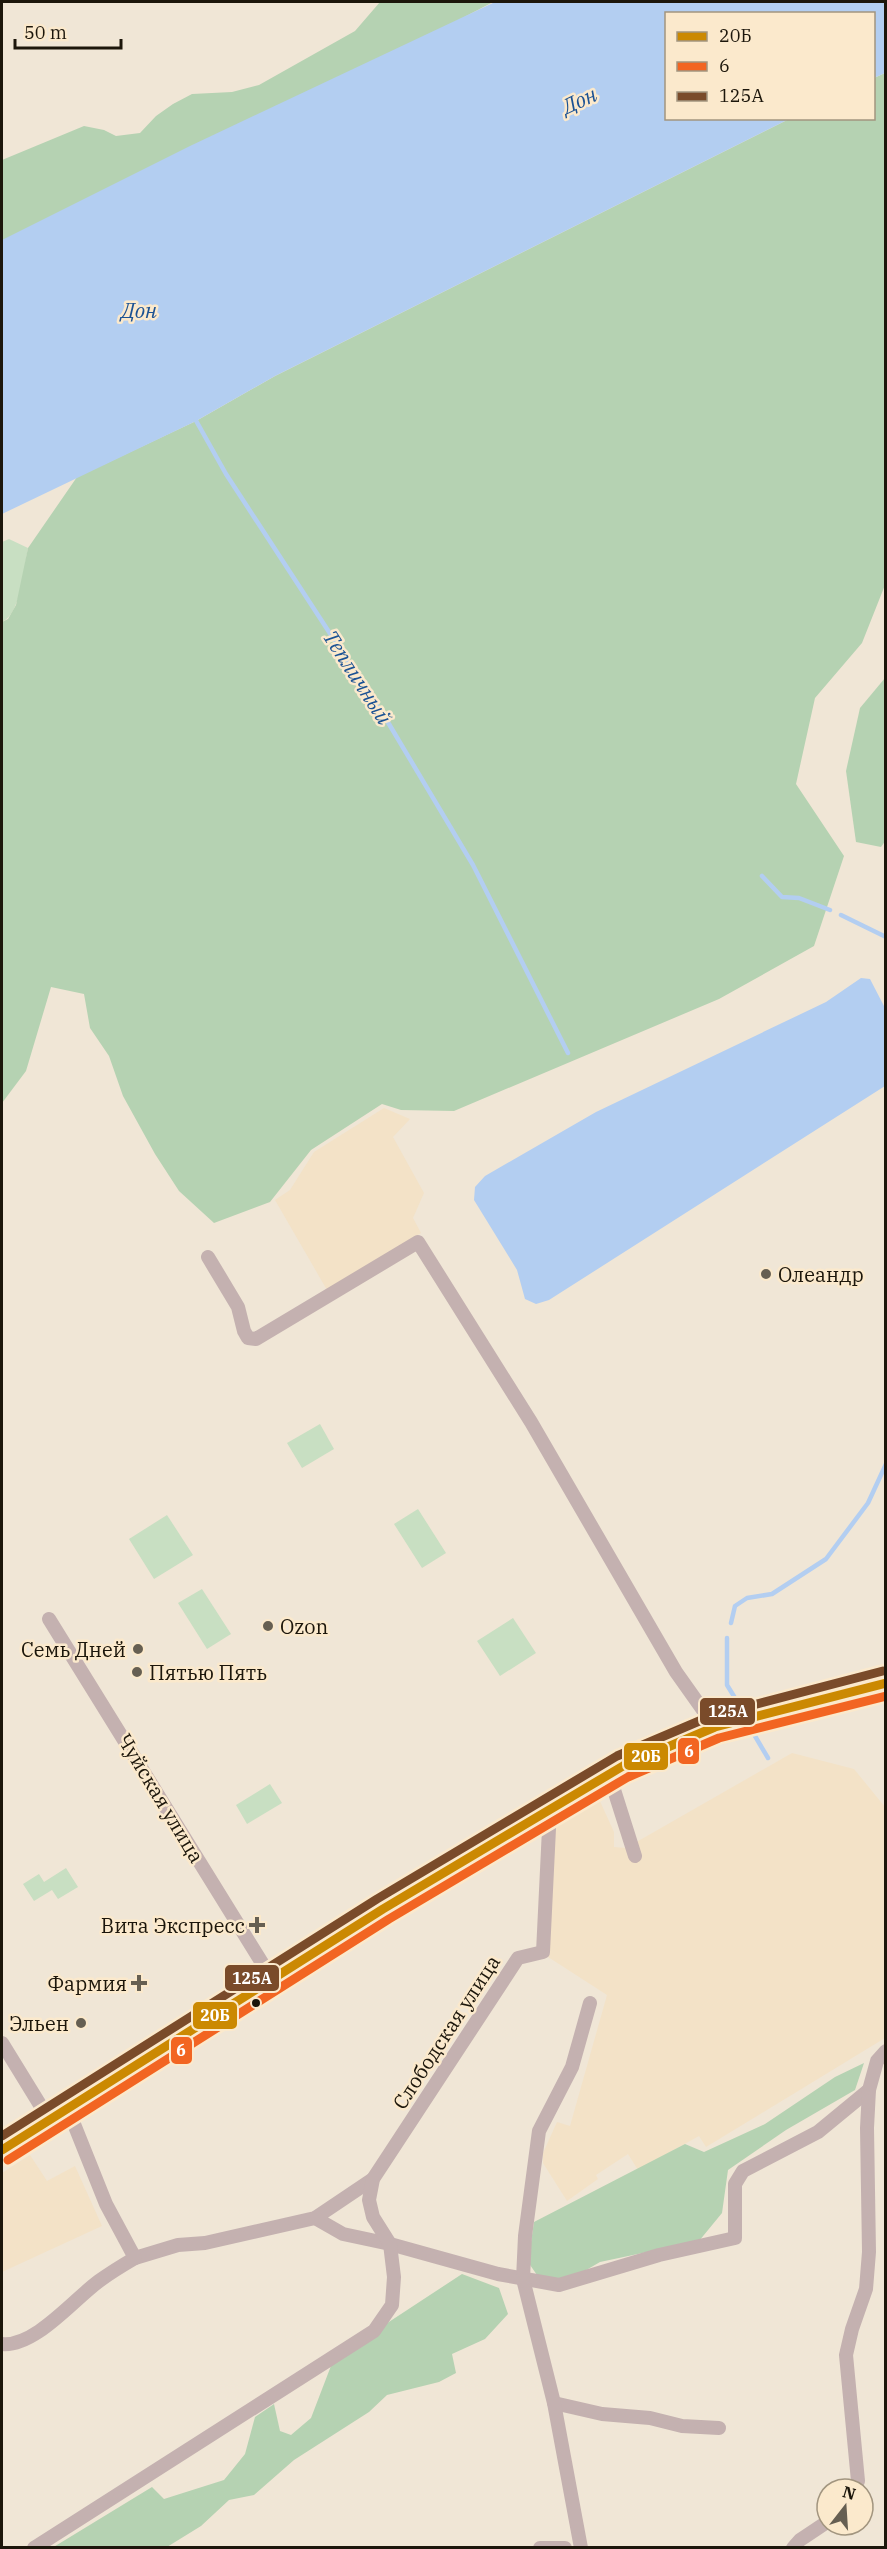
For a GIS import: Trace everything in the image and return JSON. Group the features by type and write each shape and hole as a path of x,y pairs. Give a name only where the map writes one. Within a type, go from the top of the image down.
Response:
{"street":[{"path":"208,1257 238,1307 248,1338 256,1339 418,1242 531,1422 676,1672 715,1727"},
{"name":"Чуйская улица","path":"49,1618 272,1979"},
{"path":"2,2150 272,1979 550,1808 623,1766 715,1727 885,1683"},
{"path":"609,1774 634,1856"},
{"name":"Слободская улица","path":"390,2244 373,2217 369,2200 373,2179 518,1958 543,1952 550,1808"},
{"path":"581,2547 554,2403 524,2279 525,2236 539,2131 572,2067 590,2003"},
{"path":"2,2043 50,2121"},
{"path":"854,2477 846,2355 866,2289 869,2252 867,2128 869,2090 877,2061 885,2051"},
{"path":"315,2218 344,2234 524,2279 560,2284 659,2255 735,2238 735,2184 743,2171 818,2132 869,2090"},
{"path":"68,2109 106,2204 135,2258"},
{"path":"2,2344 12,2345 23,2340 62,2313 98,2282 135,2258 178,2246 205,2243 315,2218 373,2179"},
{"path":"34,2547 374,2331 392,2305 394,2277 390,2244"},
{"path":"554,2403 602,2414 650,2418 682,2426 719,2428"},
{"path":"793,2547 815,2530"},
{"path":"540,2547 565,2547"}],"shaded area":[{"path":"384,1108 410,1119 393,1137 424,1193 413,1218 421,1233 327,1290 275,1200 290,1190 314,1152"},
{"path":"792,1753 854,1769 885,1807 885,2038 706,2147 699,2136 638,2170 628,2154 596,2175 598,2179 567,2201 543,2163 543,2153 557,2122 570,2126 607,1995 545,1955 553,1818 599,1799 614,1832 614,1847 626,1848"},
{"path":"30,2155 47,2181 75,2166 102,2226 2,2272 2,2173"}],"green space":[{"path":"380,2 493,2 295,106 2,244 2,160 84,126 104,130 116,136 140,133 156,116 192,94 232,92 259,85 355,31"},
{"path":"885,73 885,585 862,643 815,698 796,784 844,856 814,946 719,999 454,1111 401,1110 382,1104 311,1150 270,1202 214,1223 179,1191 155,1154 123,1096 109,1056 90,1028 84,994 51,987 26,1071 2,1103 2,622 8,619 16,605 28,548 77,477 196,421 275,376 787,120 875,120 875,78"},
{"path":"9,539 28,548 18,600 14,610 2,622 2,542"},
{"path":"885,678 886,840 881,847 856,842 846,771 860,708"},
{"path":"320,1424 334,1449 302,1468 287,1443"},
{"path":"418,1509 446,1553 422,1568 394,1524"},
{"path":"167,1515 193,1555 154,1579 129,1539"},
{"path":"202,1589 231,1634 207,1649 178,1603"},
{"path":"513,1618 536,1653 500,1676 477,1641"},
{"path":"270,1784 282,1803 247,1824 236,1805"},
{"path":"66,1868 78,1887 58,1899 52,1890 34,1901 23,1884 39,1874 44,1882"},
{"path":"864,2063 855,2090 786,2130 728,2170 722,2213 699,2241 600,2262 564,2283 537,2275 528,2262 534,2222 685,2144 704,2152 765,2124 835,2077"},
{"path":"462,2274 499,2288 508,2314 485,2339 452,2354 456,2373 439,2382 387,2395 369,2412 294,2460 254,2495 229,2500 201,2526 167,2547 52,2548 152,2487 164,2499 224,2480 245,2454 255,2417 274,2404 280,2431 291,2435 311,2418 334,2358"}],"water":[{"name":"Дон","path":"495,2 885,2 885,73 875,78 875,12 665,12 665,120 787,120 275,376 196,421 2,514 2,240 190,146"},
{"path":"861,978 870,979 885,1008 885,1086 549,1300 536,1304 525,1299 517,1270 474,1200 475,1187 485,1176 596,1112 826,1002"}],"waterway":[{"name":"Тепличный","path":"194,417 226,474 389,724 473,865 568,1053"},
{"path":"762,876 782,897 799,898 830,910"},
{"path":"841,915 886,937"},
{"path":"731,1623 735,1606 747,1598 772,1594 826,1559 868,1503 886,1464"},
{"path":"727,1638 727,1685 740,1706"},
{"path":"752,1731 768,1758"}],"transit line":[{"name":"125А","path":"2,2136 377,1899 617,1756 711,1716 883,1671"},
{"name":"20Б","path":"2,2150 383,1909 623,1766 715,1727 886,1683"},
{"name":"6","path":"8,2160 389,1919 628,1777 719,1738 886,1696"}],"place":[{"name":"Олеандр","path":"766,1274"},
{"name":"Ozon","path":"268,1626"},
{"name":"Семь Дней","path":"138,1649"},
{"name":"Пятью Пять","path":"137,1672"},
{"name":"Вита Экспресс","path":"257,1925"},
{"name":"Фармия","path":"139,1983"},
{"name":"Эльен","path":"81,2023"}]}
